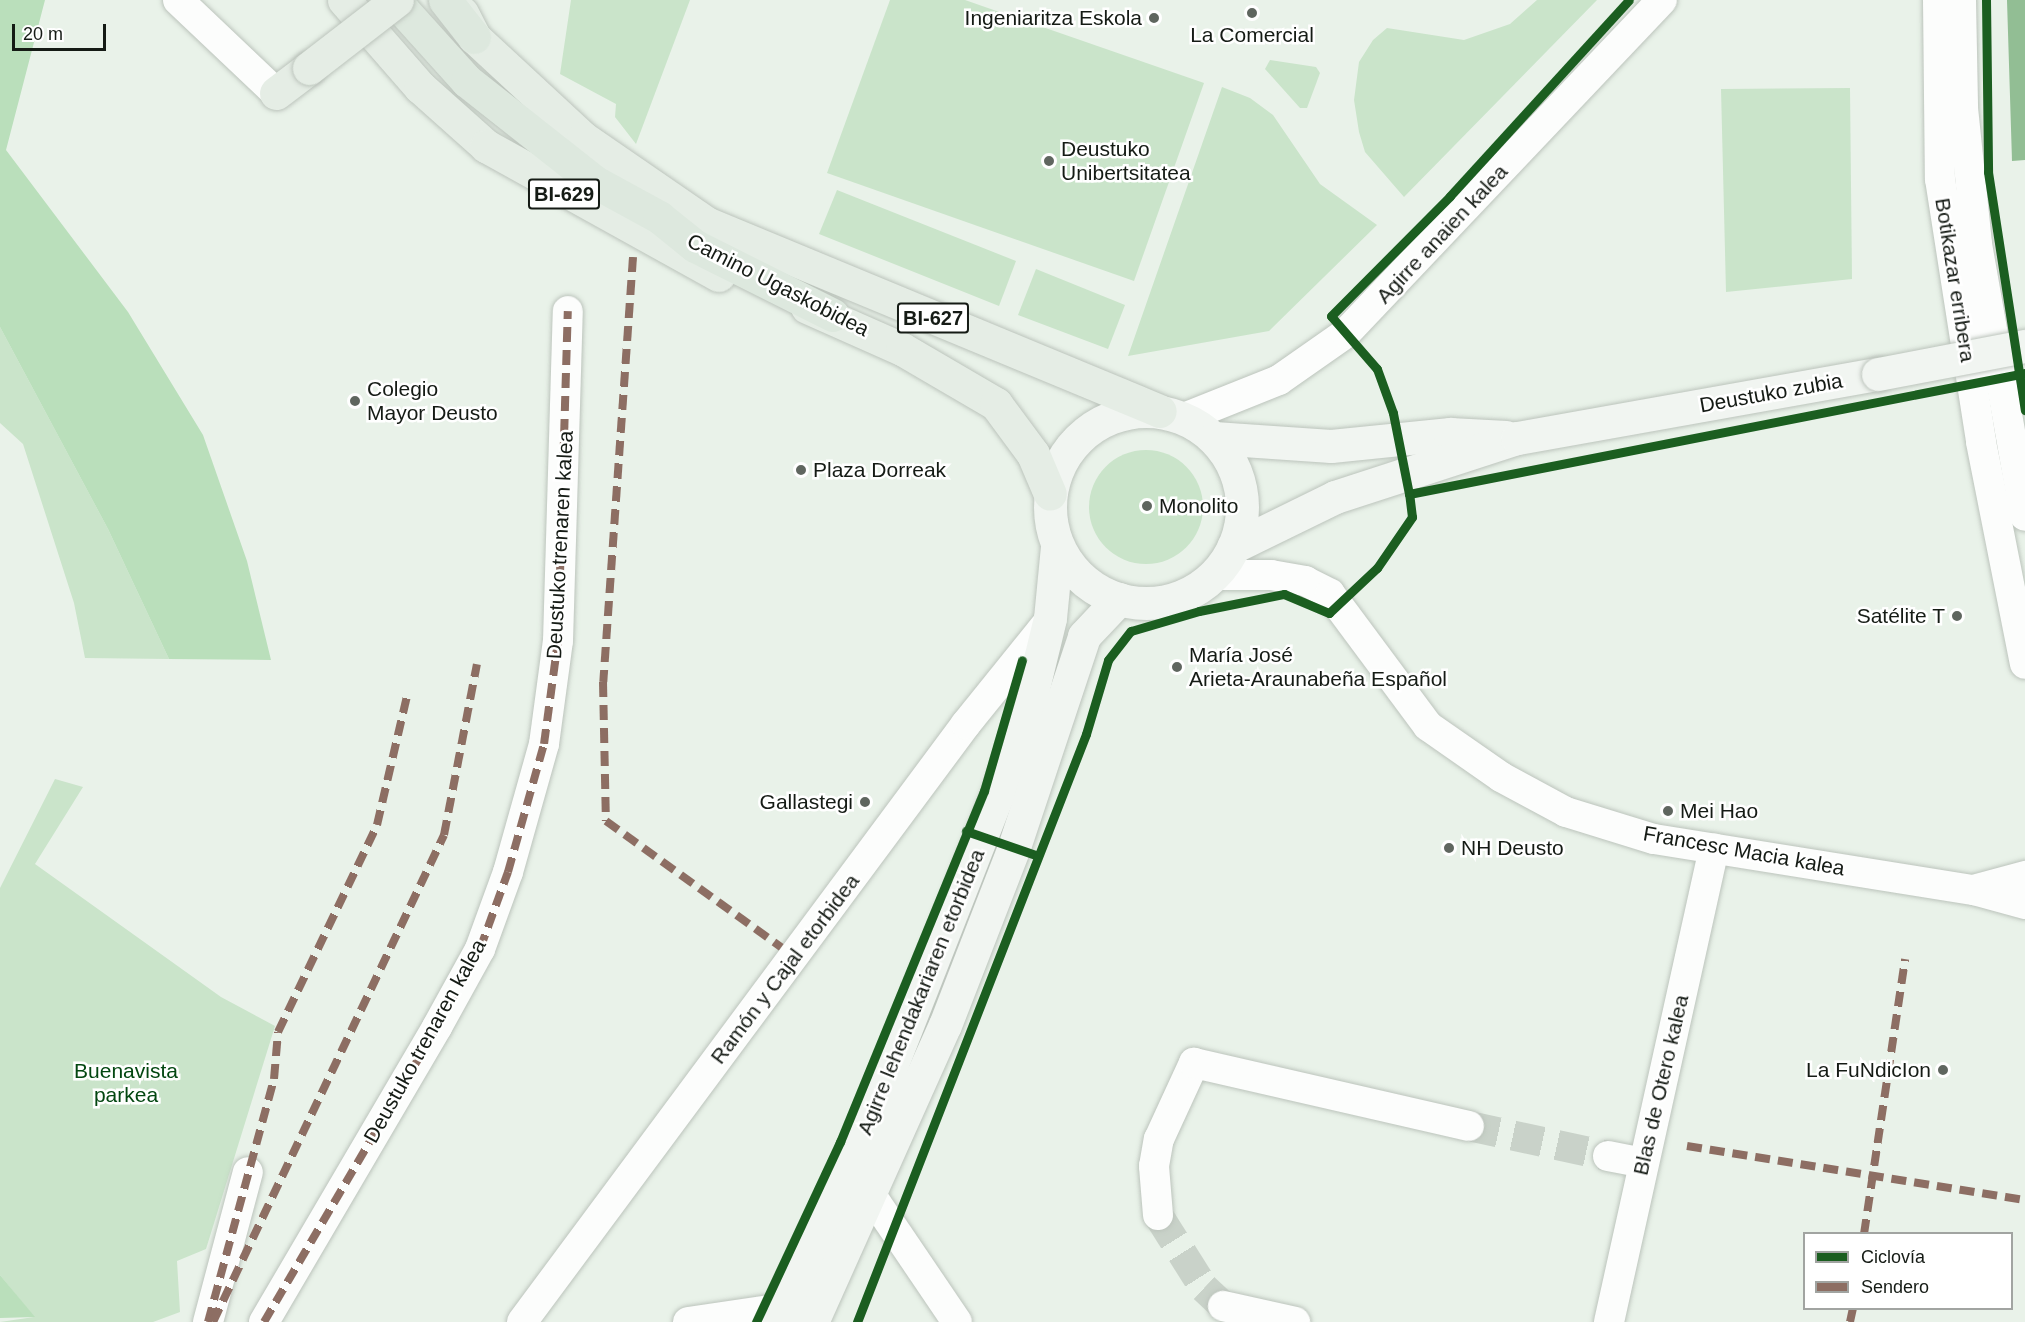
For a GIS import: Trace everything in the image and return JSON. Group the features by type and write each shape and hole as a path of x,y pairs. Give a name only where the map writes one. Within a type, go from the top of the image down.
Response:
{"highway":[{"name":"Camino Ugaskobidea","path":"396,0 467,81 523,129 595,182 658,217 695,246 833,315"},
{"name":"BI-629","path":"445,0 474,37"},
{"name":"Camino Ugaskobidea","path":"658,217 706,223"}],"main road":[{"name":"BI-629","path":"344,0 420,87 486,147 601,214 754,292 833,315"},
{"path":"276,93 396,0"},
{"path":"456,0 474,37"},
{"name":"BI-629","path":"474,37 583,138 706,223"},
{"name":"Camino Ugaskobidea","path":"706,223 1172,415"},
{"name":"Camino Ugaskobidea","path":"833,315 962,381 996,404 1033,454 1050,494"},
{"name":"Deustuko zubia","path":"1233,547 1335,497 1517,438 2025,346"},
{"path":"1135,412 1172,415 1214,438 1231,462 1241,489 1241,519 1233,547 1214,575 1169,600 1119,599 1081,577 1057,546 1050,494 1058,466 1087,431 1135,412"},
{"name":"Deustuko zubia","path":"1214,438 1331,446 1450,434 1517,438"},
{"name":"Agirre lehendakariaren etorbidea","path":"792,1317 977,852 1023,729 1050,618 1057,546"},
{"name":"Agirre lehendakariaren etorbidea","path":"792,1317 871,1195 1014,847 1084,636 1119,599"}],"street":[{"path":"178,0 276,93"},
{"name":"Agirre anaien kalea","path":"1172,415 1279,380 1353,327 1662,0"},
{"name":"Botikazar erribera","path":"1938,0 1940,180 1981,442 2025,664"},
{"name":"Botikazar erribera","path":"1961,0 1963,108 1977,243 2025,516"},
{"name":"Deustuko trenaren kalea","path":"264,1322 448,1008 480,949 508,872 544,744 558,642 568,311"},
{"name":"Francesc Macia kalea","path":"1214,575 1305,580 1330,594 1428,726 1501,777 1566,812 1654,839 1974,890 2025,904"},
{"name":"Ramón y Cajal etorbidea","path":"522,1322 1050,618"},
{"name":"Blas de Otero kalea","path":"1609,1322 1714,849"},
{"name":"Francesc Macia kalea","path":"1974,890 2025,876"},
{"path":"1158,1215 1154,1166 1159,1139 1194,1063 1469,1125"},
{"path":"1608,1156 1644,1163"},
{"path":"208,1322 248,1172"},
{"path":"871,1195 957,1322"},
{"path":"1222,1306 1295,1322"},
{"path":"688,1322 792,1317"}],"green space":[{"path":"571,0 690,0 636,144 615,117 616,104 560,74"},
{"path":"890,0 965,0 1204,83 1134,281 827,173"},
{"path":"1537,0 1597,0 1404,197 1365,152 1359,132 1354,100 1359,62 1373,40 1387,28 1464,40 1510,24"},
{"path":"1270,60 1316,67 1320,73 1307,108 1300,108 1265,69"},
{"path":"1222,87 1250,98 1273,115 1320,184 1377,225 1269,331 1128,356"},
{"path":"1850,88 1852,279 1726,292 1721,89"},
{"path":"837,190 1016,261 999,306 819,234"},
{"path":"1036,269 1125,305 1108,349 1018,315"},
{"path":"0,327 108,529 169,659 85,658 74,603 23,444 0,423"},
{"path":"1146,450 1168,454 1178,459 1194,475 1199,485 1203,507 1199,529 1194,539 1178,555 1168,560 1146,564 1124,560 1114,555 1098,539 1093,529 1089,507 1093,485 1098,475 1114,459 1124,454"},
{"name":"Buenavista parkea","path":"55,779 83,787 35,864 221,997 275,1026 206,1249 177,1261 180,1312 153,1322 0,1322 34,1317 0,1275 0,888"}],"shaded area":[{"path":"0,0 45,0 6,150 128,312 203,435 247,561 271,660 169,659 108,529 0,327"},
{"path":"2007,0 2025,0 2025,160 2012,161"},
{"path":"0,1275 35,1317 0,1318"}],"tunnel":[{"path":"1469,1126 1608,1156"},
{"path":"1158,1215 1204,1288 1223,1306"}],"marked path":[{"path":"633,257 603,682 606,821 781,947"},
{"path":"264,1322 437,1027 480,949 508,872 544,744 558,641 568,311"},
{"path":"213,1322 444,835 477,664"},
{"path":"208,1322 274,1079 278,1032 377,825 407,696"},
{"path":"1864,1232 1905,959"},
{"path":"1687,1146 2025,1200"},
{"path":"1850,1322 1853,1310"}],"cycle path":[{"path":"857,1322 1086,734 1108,660 1131,631 1199,611 1284,594 1329,613 1377,568 1412,517 1409,494 1393,413 1377,369 1331,316 1450,196 1629,0"},
{"path":"1986,0 1988,172 2025,410"},
{"path":"1409,494 2025,373"},
{"path":"756,1322 840,1142 984,791 1022,660"},
{"path":"966,831 1038,856"}],"place":[{"name":"La Comercial","path":"1252,13"},
{"name":"Ingeniaritza Eskola","path":"1154,18"},
{"name":"Deustuko Unibertsitatea","path":"1049,161"},
{"name":"Colegio Mayor Deusto","path":"355,401"},
{"name":"Plaza Dorreak","path":"801,470"},
{"name":"Monolito","path":"1147,506"},
{"name":"Satélite T","path":"1957,616"},
{"name":"María José Arieta-Araunabeña Español","path":"1177,667"},
{"name":"Gallastegi","path":"865,802"},
{"name":"Mei Hao","path":"1668,811"},
{"name":"NH Deusto","path":"1449,848"},
{"name":"La FuNdicIon","path":"1943,1070"}]}
